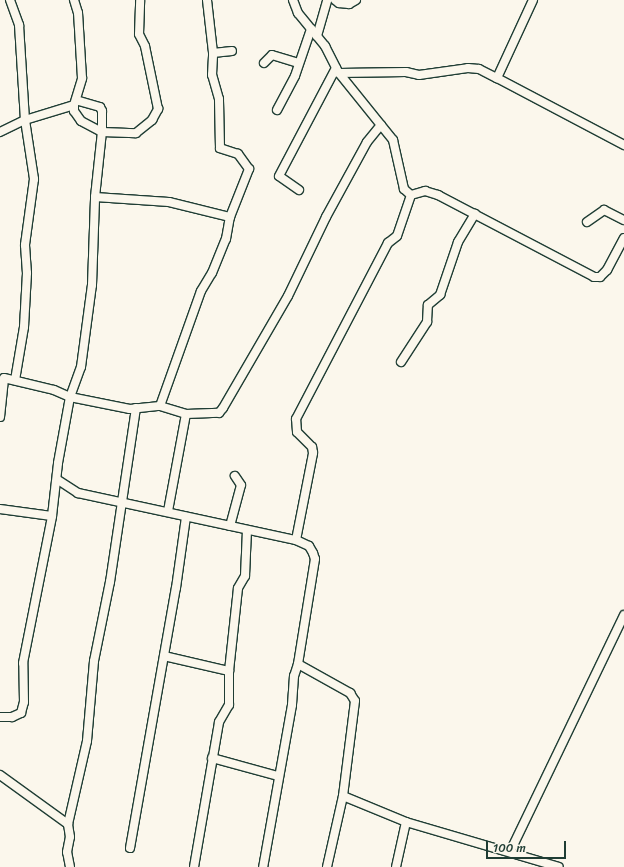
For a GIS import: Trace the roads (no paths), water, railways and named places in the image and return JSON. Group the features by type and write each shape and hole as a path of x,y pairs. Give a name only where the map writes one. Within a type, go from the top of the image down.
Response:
{"street":[{"path":"10,0 18,25 25,120 34,179 25,245 27,273 24,327 15,380"},
{"path":"74,0 78,13 82,78 74,111 82,121 102,132 136,133 152,120 158,109 145,46 139,34 140,0"},
{"path":"160,406 201,291 212,273 226,238 230,217 249,169 238,154 220,148 219,99 212,75 213,53 207,0"},
{"path":"293,0 298,13 317,36 337,70 393,140 404,189 411,195"},
{"path":"317,36 327,0"},
{"path":"336,0 339,3 349,4 356,0"},
{"path":"497,78 533,0"},
{"path":"277,110 299,64 311,29"},
{"path":"213,53 232,51"},
{"path":"264,63 272,54 299,64"},
{"path":"337,70 406,72 419,75 468,68 479,69 624,145"},
{"path":"299,190 279,176 337,70"},
{"path":"0,132 25,120 75,103 100,107 102,111 102,132 95,197 92,285 81,367 70,398 58,463 58,480 52,516 23,663 24,702 21,713 12,717 0,717"},
{"path":"0,417 2,378 15,380 31,386 54,390 70,398 136,408 160,406 186,414 219,413 288,296 326,217 367,142 381,125"},
{"path":"411,195 425,191 475,214 594,277 600,277 607,270 624,238"},
{"path":"296,540 313,454 312,447 297,432 296,419 388,243 397,236 411,195"},
{"path":"95,197 169,202 230,217"},
{"path":"587,222 604,210 624,220"},
{"path":"401,362 427,322 428,305 440,295 458,242 475,214"},
{"path":"70,867 67,852 70,838 68,824 87,741 94,661 110,582 136,408"},
{"path":"168,511 186,414"},
{"path":"230,526 241,485 235,476"},
{"path":"58,480 78,493 168,511 186,517 296,540 309,546 315,559 298,664 294,676 292,705 262,867"},
{"path":"0,509 52,516"},
{"path":"130,848 164,656 186,517"},
{"path":"194,867 219,722 229,705 229,671 238,588 245,576 247,530"},
{"path":"510,852 624,615"},
{"path":"164,656 229,671"},
{"path":"298,664 350,693 355,701 343,796 327,867"},
{"path":"212,758 278,776"},
{"path":"0,775 68,824"},
{"path":"343,796 406,822 559,867"},
{"path":"396,867 406,822"}]}
